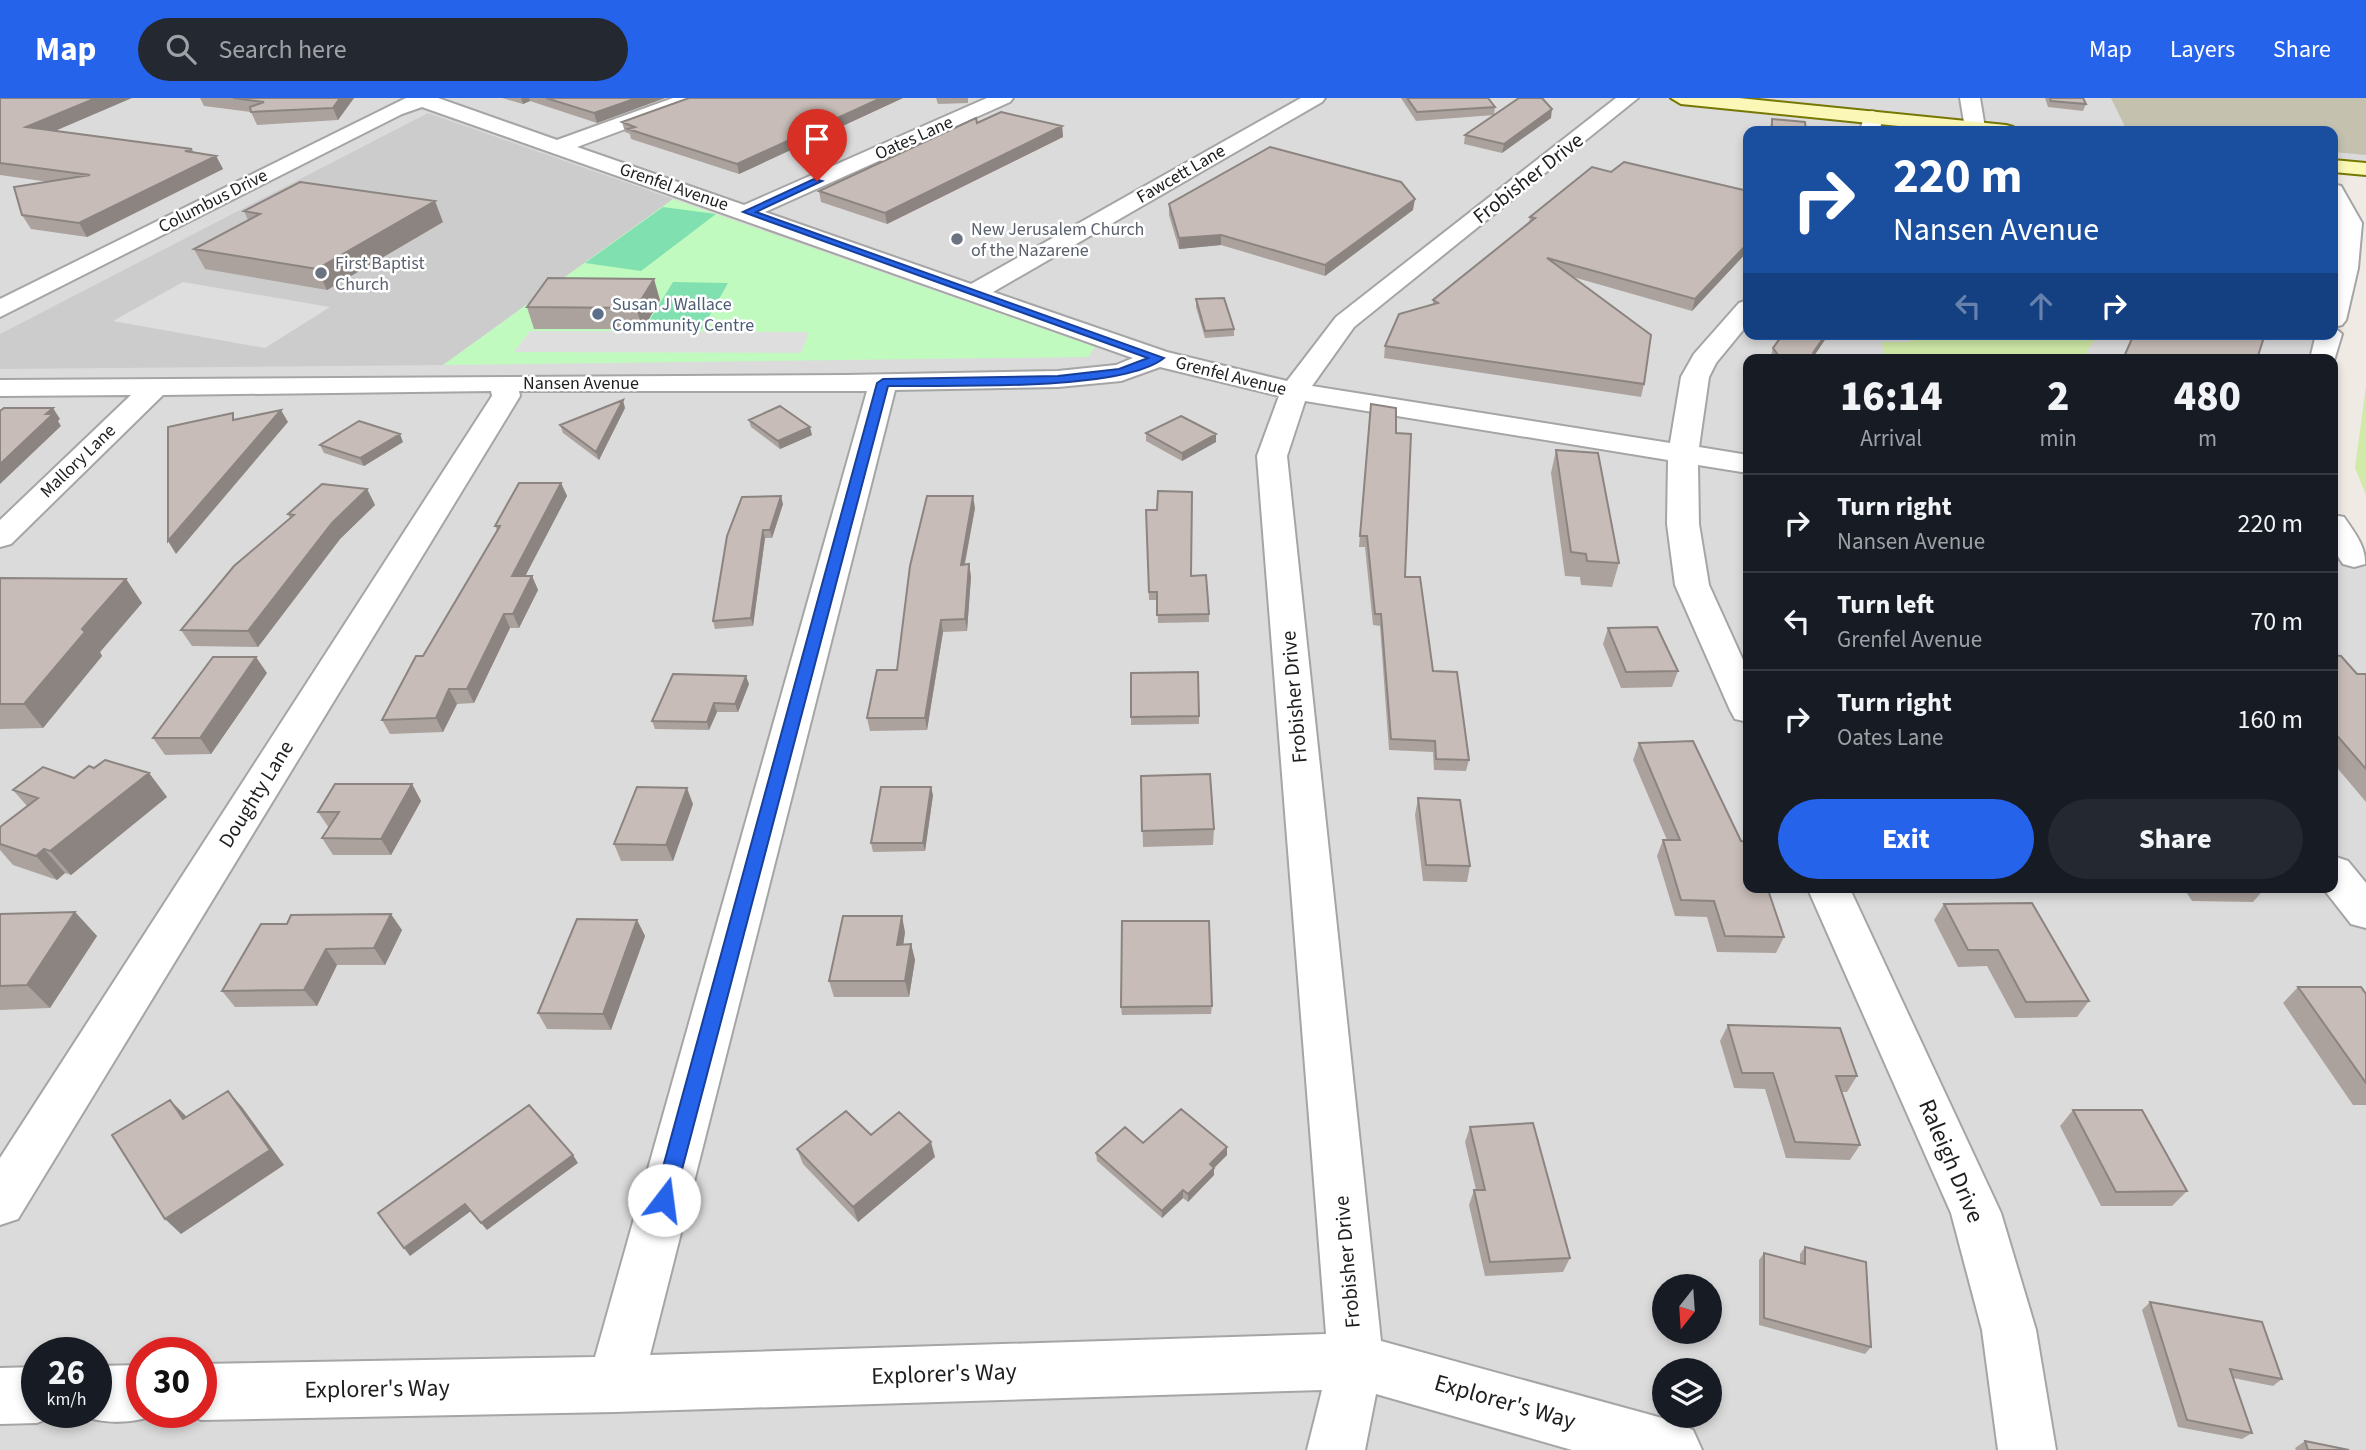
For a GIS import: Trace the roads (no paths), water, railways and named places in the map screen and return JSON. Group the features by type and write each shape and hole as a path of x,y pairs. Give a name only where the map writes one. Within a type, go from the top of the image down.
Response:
{"main road":[{"path":"1681,98 1871,124 1923,126"},
{"path":"2338,166 2366,169"}],"street":[{"path":"559,147 691,98"},
{"name":"Oates Lane","path":"747,212 1003,98"},
{"name":"Fawcett Lane","path":"975,292 1315,98"},
{"name":"Frobisher Drive","path":"1336,1450 1356,1361 1272,456 1294,391 1345,322 1628,98"},
{"path":"1970,98 1975,126"},
{"name":"Grenfel Avenue","path":"422,99 1158,358 1294,391 1743,463"},
{"name":"Columbus Drive","path":"0,309 395,110 422,99"},
{"path":"2338,200 2350,223 2346,268 2338,300"},
{"path":"1743,314 1704,360 1695,377 1683,454 1683,524 1692,585 1743,699"},
{"name":"Nansen Avenue","path":"0,388 504,383 883,383 1058,379 1121,373 1158,358"},
{"name":"Doughty Lane","path":"0,1202 506,396 504,383"},
{"path":"615,1384 883,383"},
{"name":"Mallory Lane","path":"0,537 156,386"},
{"path":"2338,533 2351,556"},
{"path":"2338,878 2366,912"},
{"name":"Raleigh Drive","path":"1832,893 1976,1213 2009,1330 2027,1450"},
{"name":"Explorer's Way","path":"217,1392 615,1384 1356,1361 1674,1450"},
{"path":"0,1396 21,1395"}],"place":[{"name":"New Jerusalem Church of the Nazarene","path":"957,239"},
{"name":"First Baptist Church","path":"321,273"},
{"name":"Susan J Wallace Community Centre","path":"598,314"}]}
